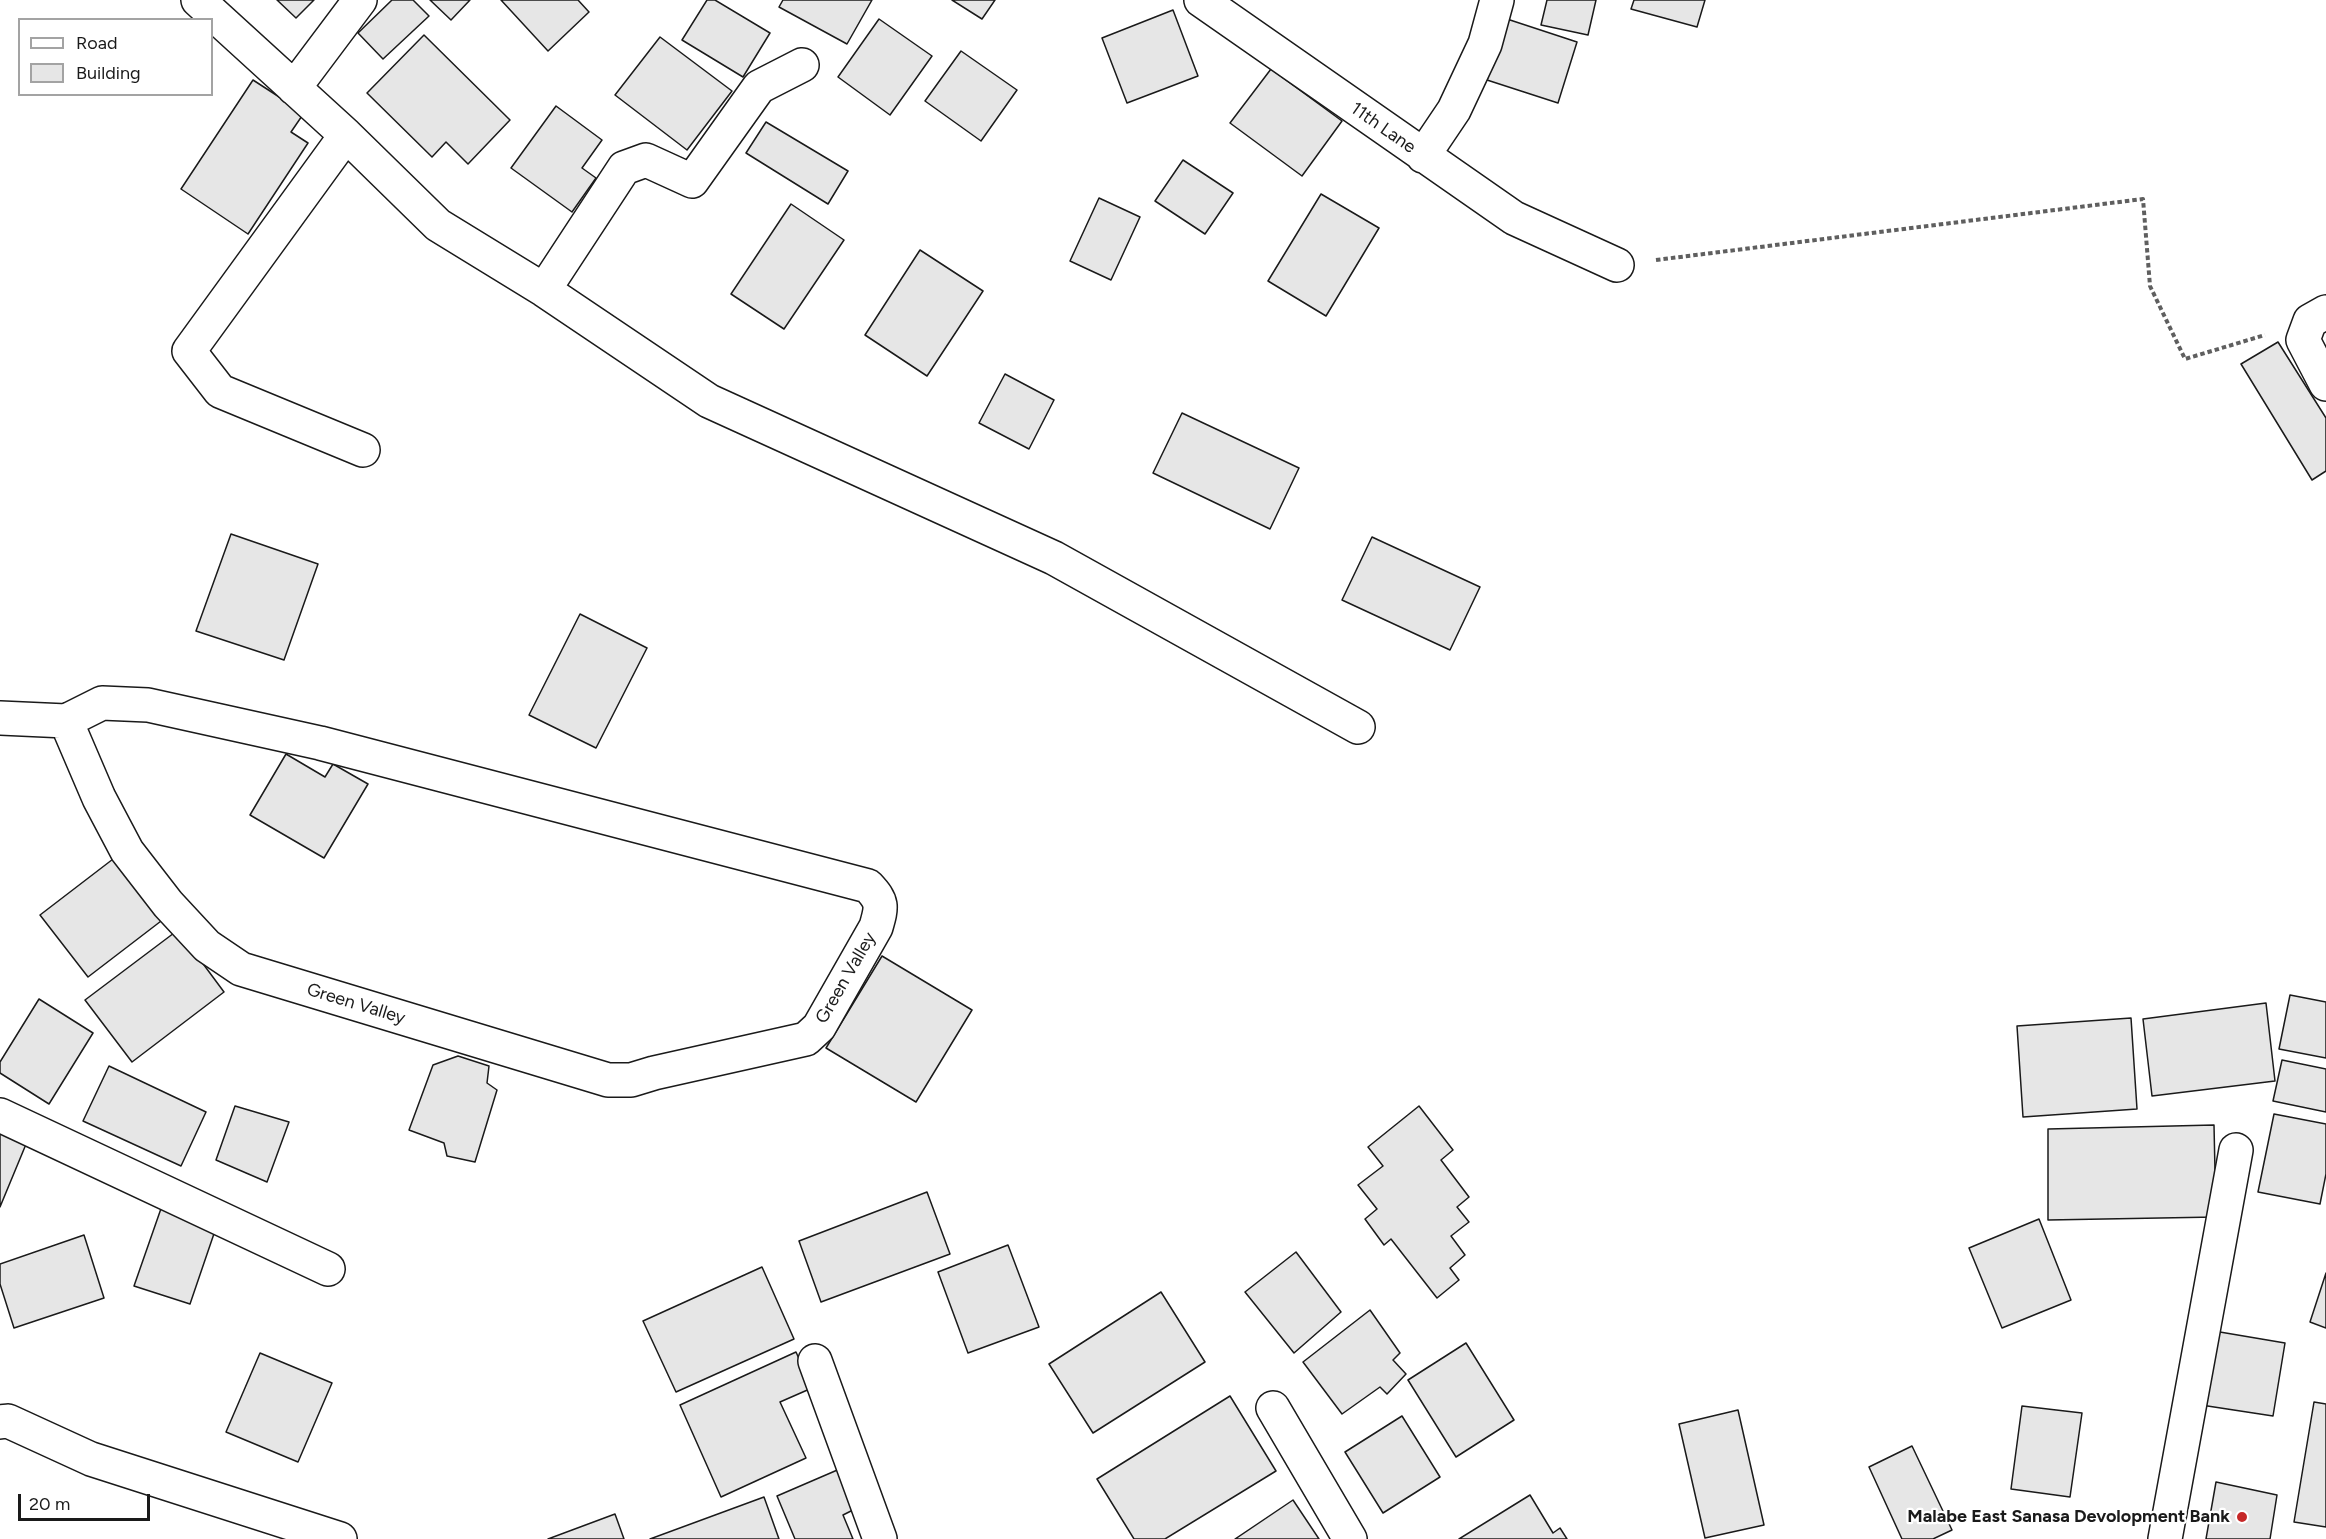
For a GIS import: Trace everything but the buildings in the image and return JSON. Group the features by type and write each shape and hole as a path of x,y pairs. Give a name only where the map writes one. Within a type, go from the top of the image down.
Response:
{"street":[{"path":"198,0 346,135 438,225 544,290 709,401 1054,558 1358,727"},
{"path":"294,88 360,0"},
{"name":"11th Lane","path":"1201,0 1424,156 1454,110 1485,44 1497,0"},
{"path":"544,290 624,168 646,160 692,181 759,87 802,65"},
{"path":"346,135 189,351 220,391 363,450"},
{"path":"1424,156 1514,218 1617,266"},
{"path":"2318,317 2303,340 2326,384"},
{"name":"Green Valley","path":"0,718 66,721 102,703 148,705 310,741 868,886 879,898 881,911 876,927 819,1027 806,1039 654,1072 631,1080 608,1080 241,969 207,946 168,904 127,851 99,798 66,721"},
{"path":"0,1115 328,1269"},
{"path":"2165,1539 2236,1150"},
{"path":"815,1361 880,1539"},
{"path":"1273,1407 1350,1539"},
{"path":"0,1422 8,1421 91,1459 340,1539"}],"path":[{"path":"1617,266 2143,199 2150,286 2185,359 2318,317"}],"place":[{"name":"Malabe East Sanasa Devolopment Bank","path":"2242,1517"}]}
